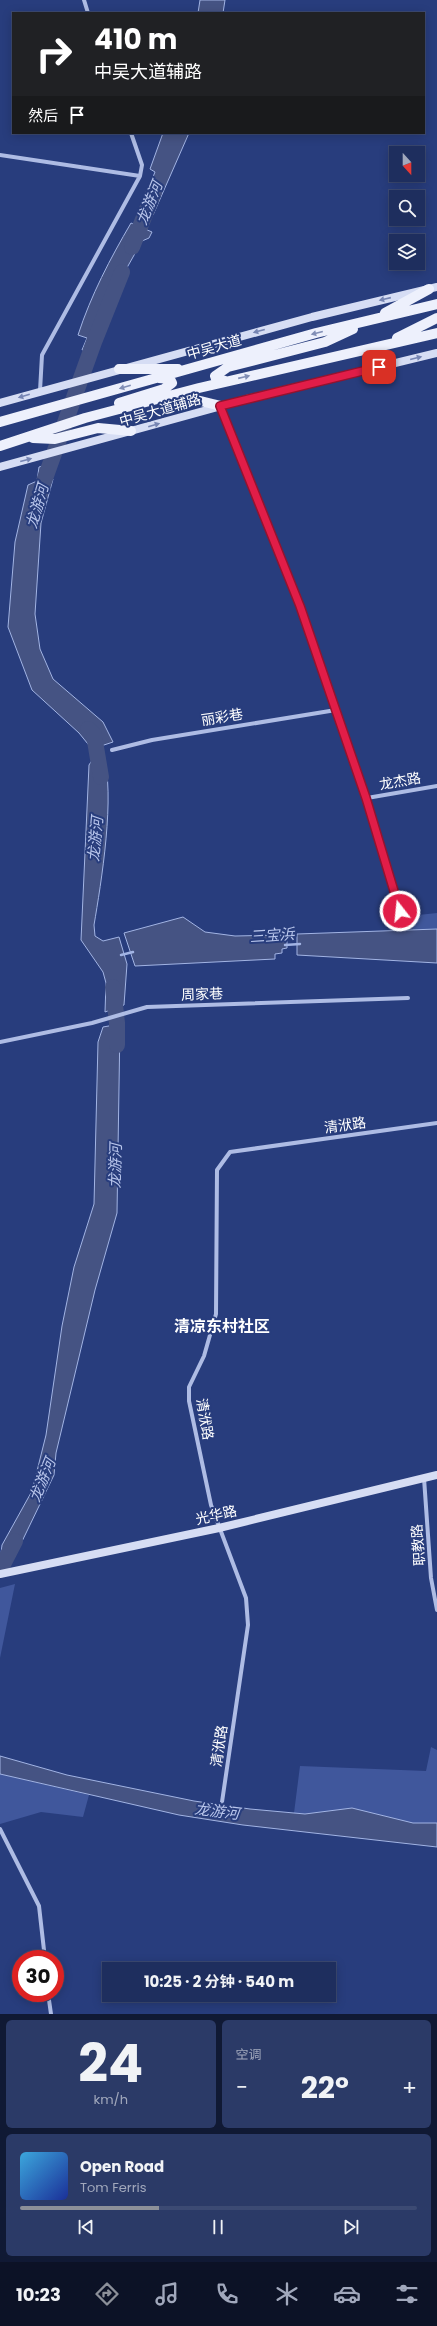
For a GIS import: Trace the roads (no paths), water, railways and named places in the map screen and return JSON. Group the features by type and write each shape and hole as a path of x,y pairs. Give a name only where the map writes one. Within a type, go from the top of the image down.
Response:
{"main road":[{"path":"0,403 100,374 312,317 433,288"},
{"path":"227,381 216,379 215,376 228,367 325,342 372,320 433,288"},
{"name":"中吴大道","path":"0,422 66,405 316,333 437,304"},
{"path":"380,346 437,318"},
{"path":"0,446 29,438 85,418 174,394 437,333"},
{"name":"中吴大道辅路","path":"0,467 220,406 437,353"},
{"path":"119,369 190,369"},
{"path":"85,418 122,401 164,389 172,383 170,379 159,378"},
{"path":"174,394 220,406"},
{"path":"29,438 55,439 98,428 132,431"},
{"name":"光华路","path":"0,1574 219,1528 437,1475"}],"street":[{"path":"84,0 88,12"},
{"path":"40,392 42,355 140,176 142,165 131,134"},
{"path":"0,155 140,176"},
{"path":"220,406 300,606 366,798 400,911"},
{"name":"丽彩巷","path":"112,750 152,740 336,710"},
{"name":"龙杰路","path":"366,798 437,786"},
{"name":"周家巷","path":"0,1042 92,1023 129,1014 147,1007 408,998"},
{"name":"清洑路","path":"222,1802 248,1625 246,1598 211,1505 189,1401 189,1387 204,1356 216,1314 217,1170 230,1152 437,1122"},
{"name":"职教路","path":"424,1478 431,1578 437,1610"},
{"path":"0,1830 39,1906 44,1950"},
{"path":"49,2002 51,2014"}],"water":[{"path":"200,0 225,0 223,12 198,12"},
{"path":"163,134 189,134 153,215 140,209 155,172 150,169"},
{"path":"131,223 152,232 149,238 142,241 101,314 102,330 94,347 82,350 87,338 78,335 83,320 102,278"},
{"path":"53,463 48,476 53,479 41,523 35,614 40,649 53,679 103,722 113,742 92,749 79,733 32,690 8,627 15,542 28,485 37,481 39,467"},
{"path":"103,755 107,772 108,815 94,925 95,936 103,941 119,937 127,964 124,1005 105,1012 106,983 103,972 81,940 89,765 94,757"},
{"path":"183,917 205,932 235,936 281,935 282,941 287,941 287,948 282,949 282,953 275,954 275,959 135,966 124,933"},
{"path":"437,929 437,963 297,955 297,934"},
{"path":"120,1024 117,1213 95,1290 56,1453 54,1475 14,1558 0,1562 2,1545 32,1491 46,1435 62,1326 74,1267 94,1204 98,1042 103,1027"},
{"path":"0,1756 67,1775 194,1801 250,1809 305,1814 352,1808 413,1823 437,1823 437,1847 243,1825 179,1815 0,1774"}],"waterway":[{"name":"龙游河","path":"132,247 154,192"},
{"name":"龙游河","path":"43,484 94,342 122,272"},
{"name":"龙游河","path":"88,729 94,735 101,777"},
{"name":"三宝浜","path":"285,945 300,944"},
{"name":"三宝浜","path":"121,955 133,952"},
{"name":"龙游河","path":"113,987 117,1023 117,1045"},
{"name":"龙游河","path":"0,1570 15,1541"}],"district":[{"name":"清凉东村社区","path":"222,1326"}]}
